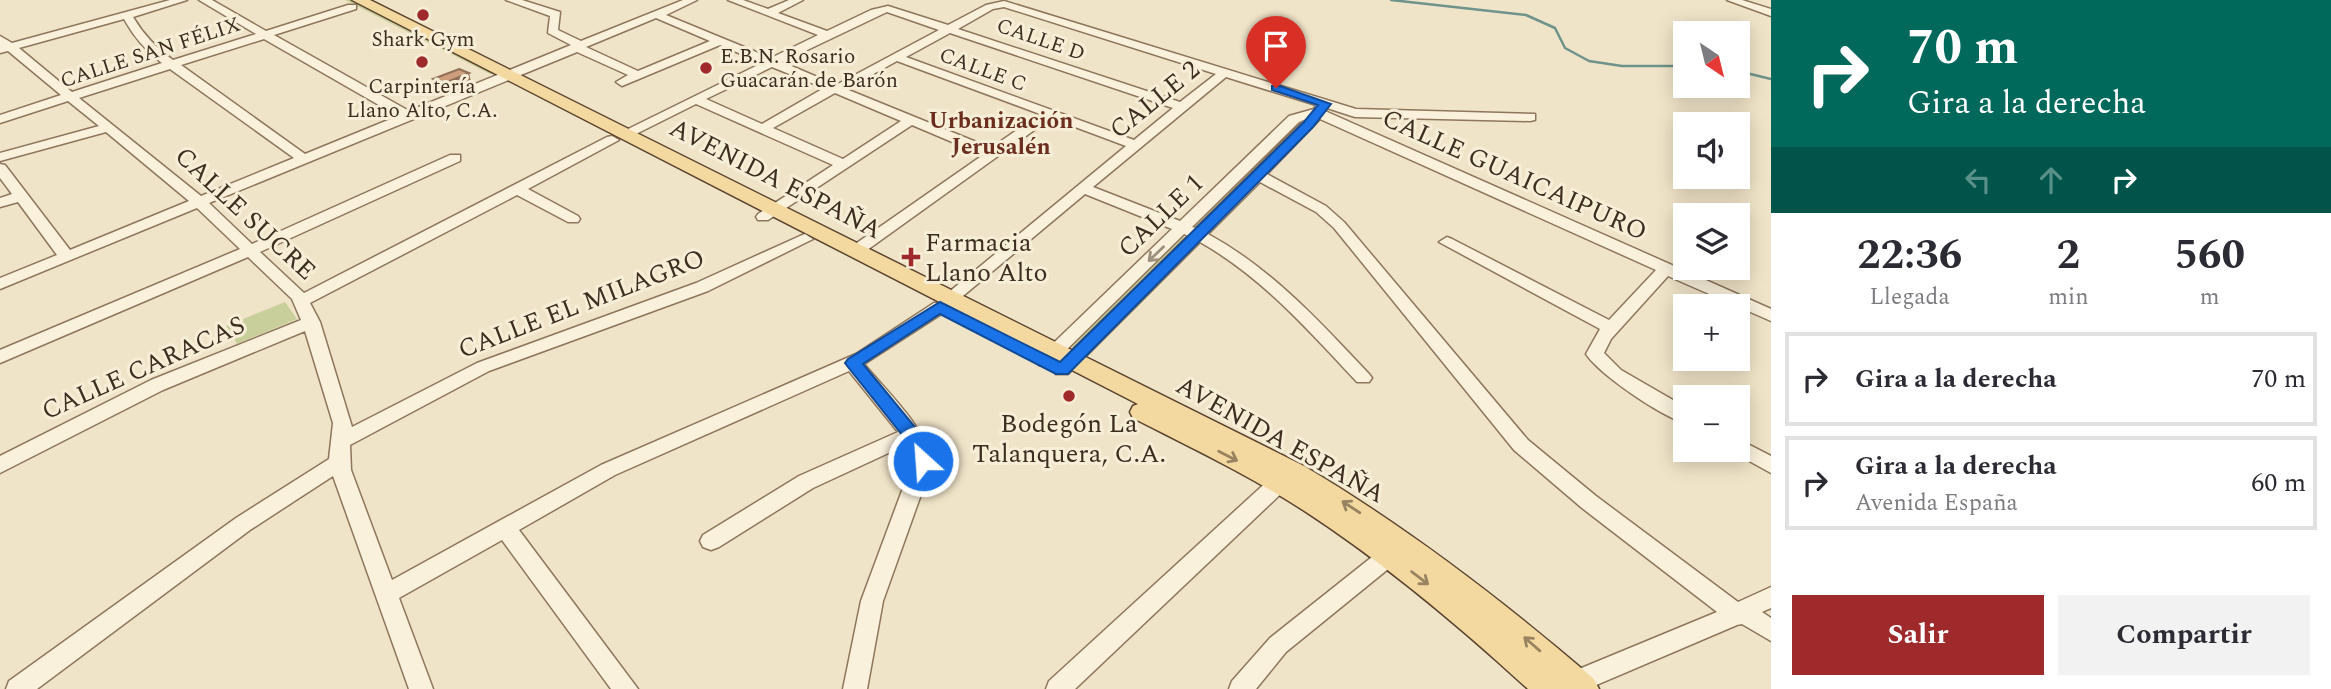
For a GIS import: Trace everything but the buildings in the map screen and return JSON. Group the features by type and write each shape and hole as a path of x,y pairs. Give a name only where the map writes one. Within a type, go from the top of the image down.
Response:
{"main road":[{"name":"AVENIDA ESPAÑA","path":"350,2 769,213 856,250 945,302"},
{"name":"AVENIDA ESPAÑA","path":"769,213 806,239 945,302 1059,360 1265,456 1346,503 1469,590 1580,686"},
{"name":"AVENIDA ESPAÑA","path":"1059,360 1279,483 1390,555 1452,603 1551,689"}],"street":[{"path":"3,46 182,0"},
{"path":"204,0 408,116"},
{"path":"511,0 556,14 552,31 638,75"},
{"path":"0,284 578,46 656,7 692,0"},
{"path":"733,0 828,35"},
{"path":"768,13 798,0"},
{"path":"1732,0 1771,13"},
{"name":"CALLE SAN FÉLIX","path":"0,119 265,35 350,2"},
{"path":"301,301 619,137 892,4"},
{"name":"CALLE D","path":"892,4 950,28 1182,107"},
{"path":"762,129 835,88 1001,4 1225,72 1320,108 1364,114 1530,117"},
{"path":"656,7 719,41 993,154"},
{"path":"127,15 144,41 172,66 304,159"},
{"path":"622,82 719,41"},
{"name":"CALLE SUCRE","path":"3,46 199,202 301,301 311,321 343,423 341,452 421,689"},
{"name":"CALLE C","path":"896,57 1135,145"},
{"name":"CALLE 2","path":"387,594 647,451 853,363 945,302 1225,72"},
{"path":"697,100 843,164"},
{"name":"CALLE 1","path":"1190,232 1258,175 1309,125 1320,108"},
{"name":"CALLE 1","path":"1059,360 1190,232 1294,119 1320,108"},
{"name":"CALLE GUAICAIPURO","path":"1320,108 1771,316"},
{"path":"856,250 1049,113"},
{"path":"769,213 911,120"},
{"path":"0,157 107,128"},
{"path":"0,357 251,250 454,158"},
{"path":"0,168 67,257"},
{"path":"1258,175 1321,209 1339,225 1529,453 1589,502 1741,613 1771,631"},
{"path":"1082,188 1190,232 1224,249 1257,274 1307,320 1363,378"},
{"path":"516,189 573,219"},
{"path":"0,203 21,196"},
{"name":"CALLE EL MILAGRO","path":"18,689 341,452 483,367 702,287 806,239"},
{"path":"1447,242 1611,328"},
{"path":"1667,268 1596,347 1597,359 1615,374 1673,409"},
{"name":"CALLE CARACAS","path":"0,465 158,384 311,321"},
{"path":"853,363 912,434 918,443 923,461 872,601 855,689"},
{"path":"711,541 818,475 912,434"},
{"path":"1750,453 1771,466"},
{"path":"1058,689 1279,483"},
{"path":"505,528 626,689"},
{"path":"1241,689 1278,645 1390,555"},
{"path":"1580,686 1771,597"}],"green space":[{"path":"345,0 353,0 495,72 490,74"},
{"path":"1294,127 1298,127 1197,228 1192,228"},
{"path":"1182,236 1186,238 1075,348 1070,347"},
{"path":"285,302 297,319 237,344 226,326"}],"waterway":[{"path":"1391,0 1526,15 1555,28 1565,48 1589,61 1622,66 1673,66"},
{"path":"1750,74 1771,79"}],"place":[{"name":"Shark Gym","path":"423,15"},
{"name":"Carpintería Llano Alto, C.A.","path":"422,62"},
{"name":"E.B.N. Rosario Guacarán de Barón","path":"706,68"},
{"name":"Farmacia Llano Alto","path":"911,257"},
{"name":"Bodegón La Talanquera, C.A.","path":"1069,396"}],"district":[{"name":"Urbanización Jerusalén","path":"1001,133"}],"route":[{"path":"923,461 918,443 853,363 940,307 1062,370 1309,125 1316,112 1325,104 1276,88"}]}
